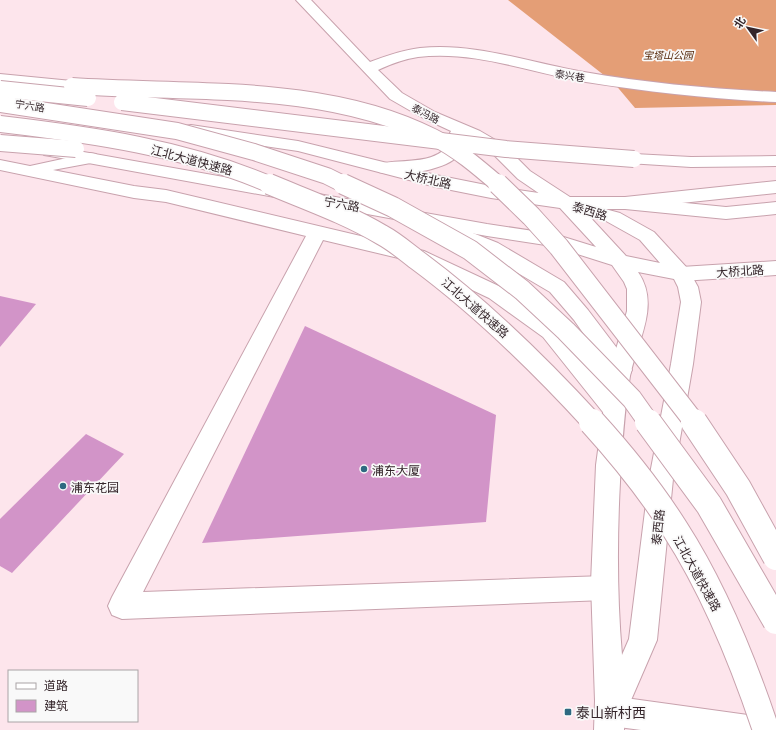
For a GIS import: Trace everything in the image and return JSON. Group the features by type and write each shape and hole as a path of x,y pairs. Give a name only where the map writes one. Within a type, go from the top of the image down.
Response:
{"main road":[{"name":"泰冯路","path":"303,0 396,96 429,115 474,135 498,149 524,175 566,203"},
{"name":"泰兴巷","path":"368,68 392,59 425,52 450,51 584,77 702,93 776,97"},
{"path":"0,79 72,86 292,97 370,112 419,129 451,146 504,188 568,258 696,424 752,511 776,557"},
{"path":"0,89 565,154 691,162 776,161"},
{"name":"宁六路","path":"0,100 83,114"},
{"name":"江北大道快速路","path":"0,104 177,131 254,152 327,176 393,207 470,250 522,290 566,331 632,399 709,505 776,621"},
{"name":"大桥北路","path":"83,114 298,146 385,168 491,192 566,203 625,203 776,187"},
{"name":"江北大道快速路","path":"0,124 150,147 208,161 262,180 330,209 382,234 445,279 494,320 563,390 624,460 653,498 692,556 723,618 753,689 766,730"},
{"path":"385,168 406,168 430,163 453,153 460,146 461,138 452,126"},
{"path":"0,143 55,146 262,180"},
{"name":"宁六路","path":"0,143 420,218 554,240 620,262 681,274"},
{"path":"28,169 90,158"},
{"path":"0,165 28,169 134,192 166,196 417,256 496,293 551,332 614,410"},
{"name":"泰西路","path":"566,203 620,262 637,286 639,299 637,313 621,370 614,410 604,537 610,721"},
{"name":"泰西路","path":"566,203 613,217 640,232 664,253 681,274 688,287 691,302 662,479 643,640 610,721"},
{"path":"625,203 726,213 776,208"},
{"path":"420,218 491,248 557,287 581,315 621,370"},
{"path":"317,232 122,606 605,588"},
{"name":"大桥北路","path":"681,274 776,268"},
{"path":"610,721 748,730"}],"green space":[{"name":"宝塔山公园","path":"508,0 776,0 776,105 635,108 614,83"}],"building":[{"path":"0,296 36,304 0,347"},
{"name":"浦东大厦","path":"305,326 496,415 486,522 202,543"},
{"name":"浦东花园","path":"86,434 124,454 12,573 0,566 0,519"}],"place":[{"name":"浦东大厦","path":"364,469"},
{"name":"浦东花园","path":"63,486"},
{"name":"泰山新村西","path":"568,712"}]}
